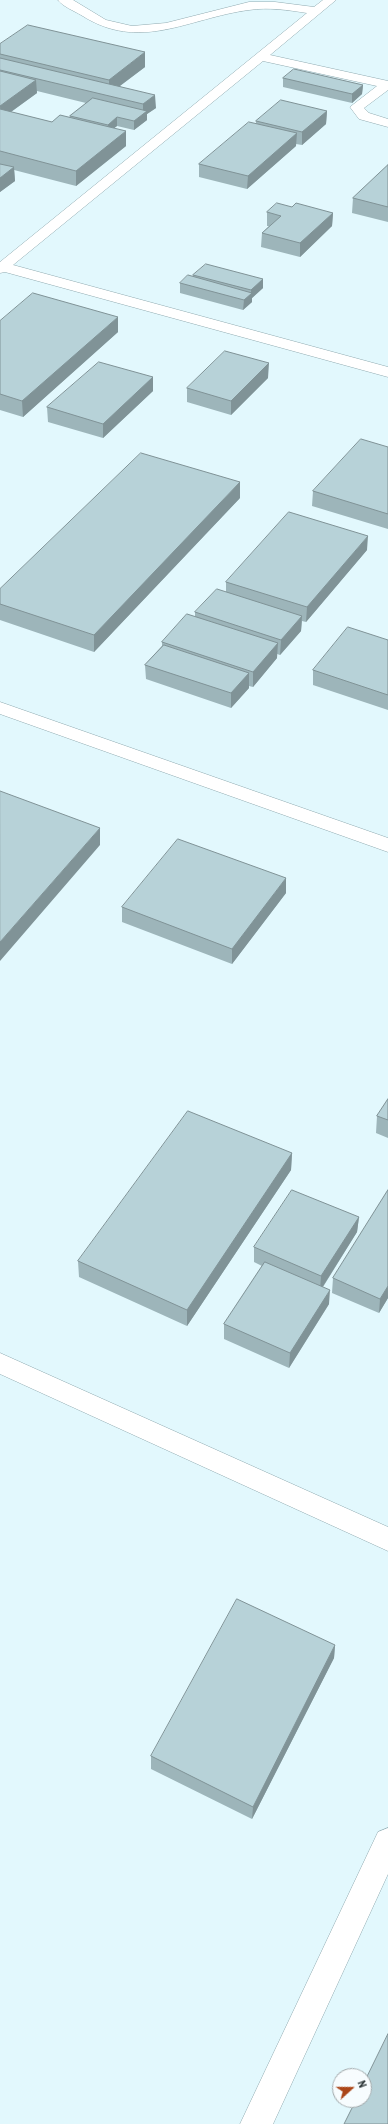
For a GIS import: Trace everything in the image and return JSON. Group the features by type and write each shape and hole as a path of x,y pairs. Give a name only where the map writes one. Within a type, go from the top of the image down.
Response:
{"lane":[{"path":"64,0 90,10 105,24 115,27 146,30 164,28 250,6 272,5 316,11"},
{"path":"1,268 330,0"},
{"path":"260,57 387,85"},
{"path":"387,85 357,107 364,116 388,123"},
{"path":"1,268 388,372"},
{"path":"0,708 388,845"},
{"path":"0,1363 388,1539"},
{"path":"256,2124 388,1842"}],"shaded area":[{"path":"0,0 388,0 388,2124 0,2124"}],"building":[{"path":"28,25 145,52 109,80 0,54 0,44"},
{"path":"0,58 155,95 143,104 0,70"},
{"path":"294,69 363,85 352,94 283,78"},
{"path":"0,71 36,80 0,106"},
{"path":"93,98 147,111 134,121 117,117 108,125 70,116"},
{"path":"281,100 327,111 302,132 256,121"},
{"path":"0,109 52,122 60,115 126,131 76,171 0,151"},
{"path":"249,122 297,133 248,176 199,164"},
{"path":"0,164 14,167 0,178"},
{"path":"388,165 388,207 353,198"},
{"path":"277,203 292,207 296,203 333,213 300,243 262,233 281,216 267,212"},
{"path":"206,264 263,279 251,290 193,275"},
{"path":"188,275 252,293 244,300 180,283"},
{"path":"33,293 118,317 22,401 0,394 0,321"},
{"path":"225,351 269,363 231,401 187,388"},
{"path":"99,362 153,377 103,424 47,407"},
{"path":"361,439 388,447 388,514 313,491"},
{"path":"141,453 240,482 94,635 0,604 0,589"},
{"path":"289,512 368,536 307,607 226,582"},
{"path":"217,589 302,616 281,640 195,612"},
{"path":"187,614 278,643 253,672 162,642"},
{"path":"348,627 388,640 388,695 313,670"},
{"path":"164,645 249,673 231,693 145,665"},
{"path":"0,791 100,828 0,942"},
{"path":"178,839 286,878 232,949 122,907"},
{"path":"388,1099 388,1120 377,1116"},
{"path":"188,1111 292,1153 187,1310 78,1261"},
{"path":"292,1190 359,1217 321,1276 254,1247"},
{"path":"388,1190 388,1286 380,1299 333,1278"},
{"path":"265,1262 330,1290 290,1353 224,1324"},
{"path":"237,1599 335,1645 253,1807 151,1756"},
{"path":"388,2034 388,2124 344,2124 352,2108 372,2108 371,2068"}]}
